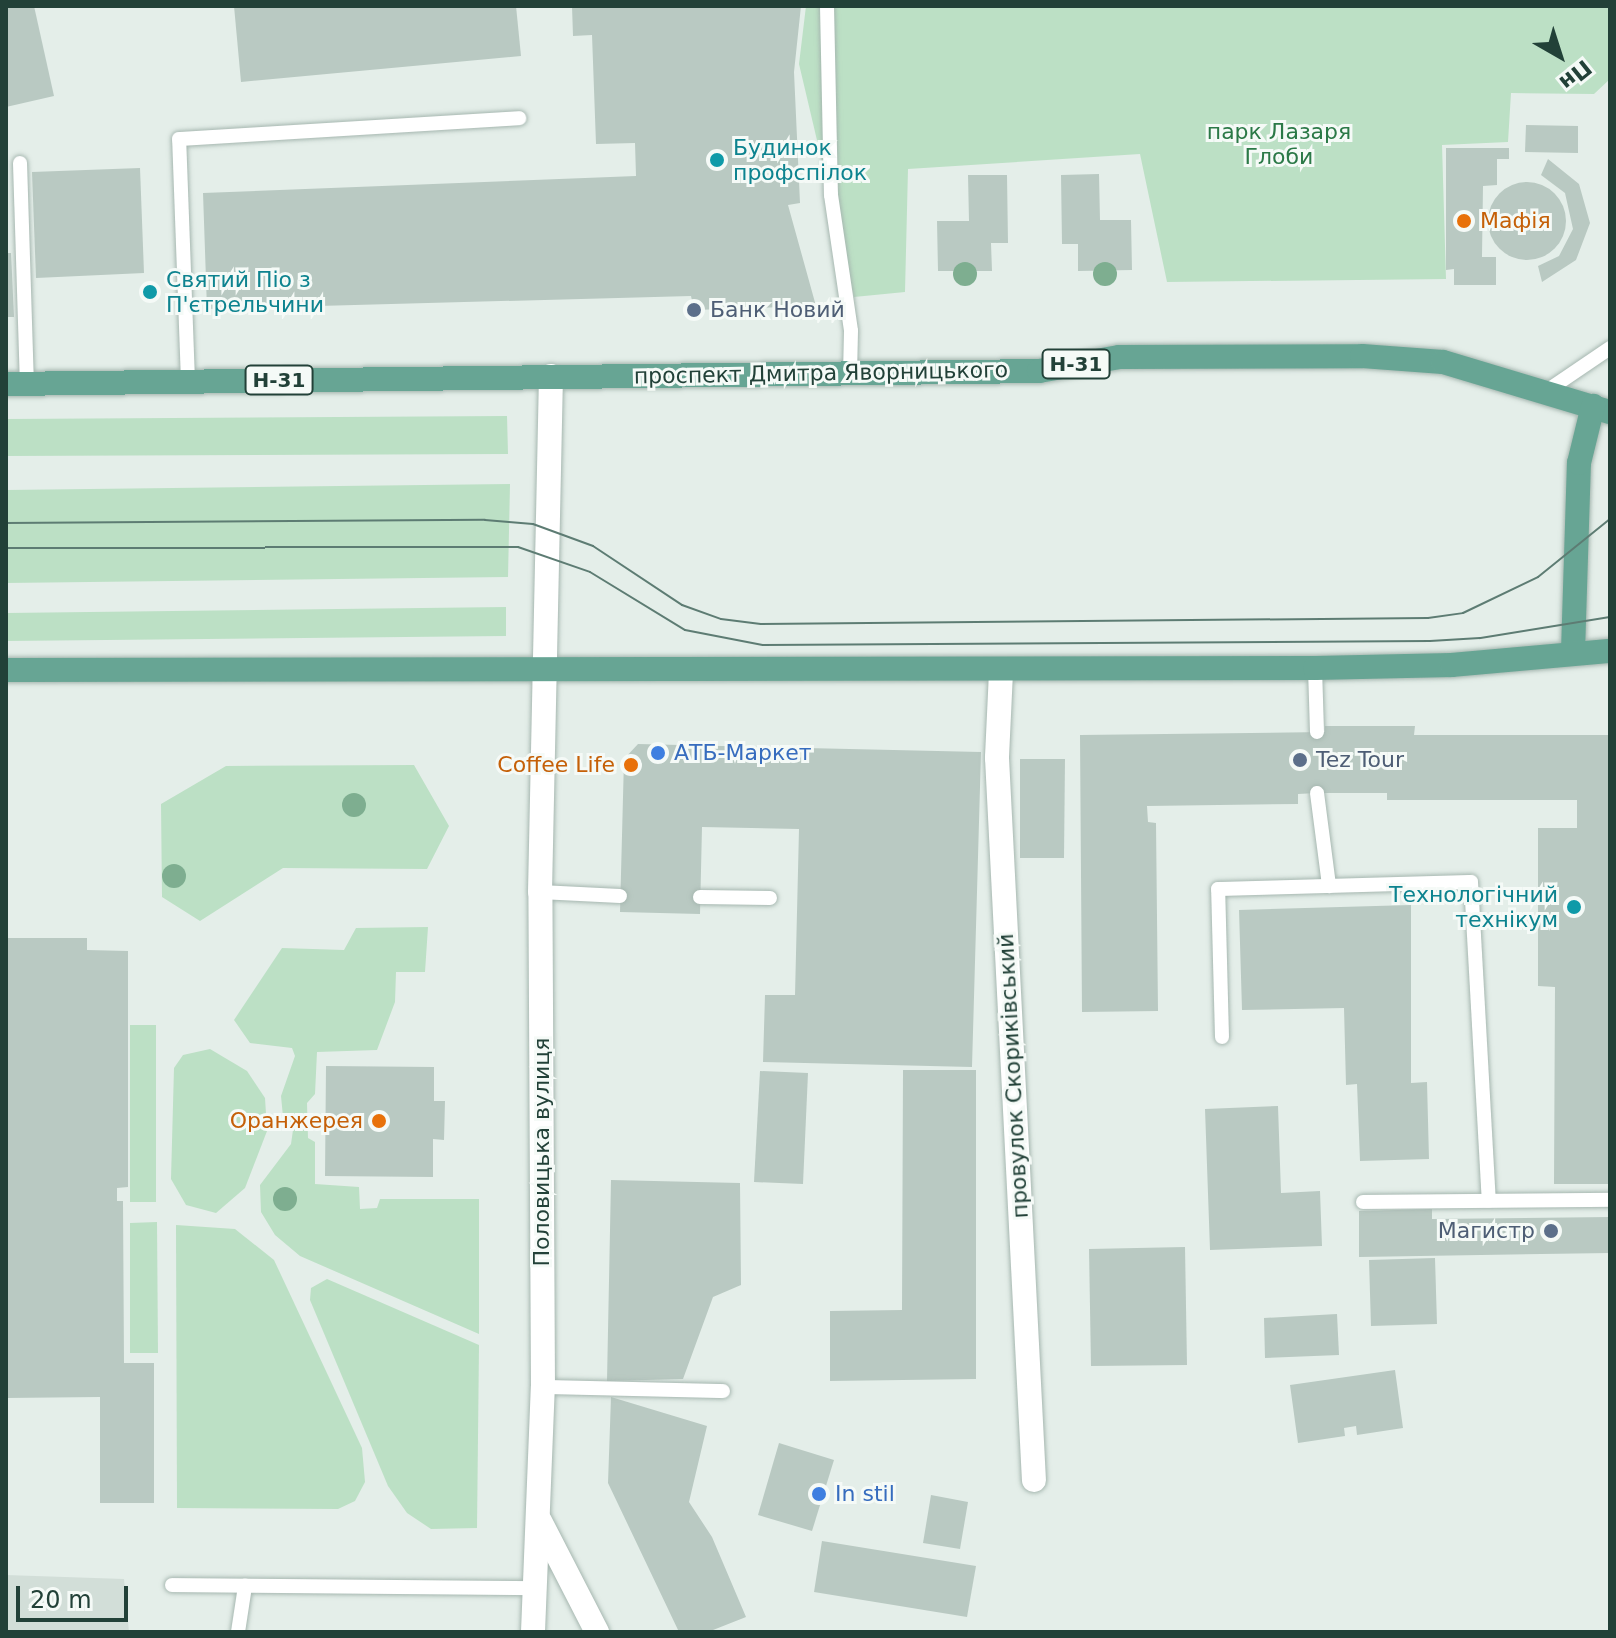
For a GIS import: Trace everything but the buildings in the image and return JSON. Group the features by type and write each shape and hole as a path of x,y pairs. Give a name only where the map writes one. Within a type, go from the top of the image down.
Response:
{"main road":[{"name":"проспект Дмитра Яворницького","path":"17,384 1039,371 1119,357 1362,356 1443,362 1548,390 1602,409"},
{"path":"1573,652 1579,463 1602,409"},
{"path":"6,670 1001,672 1452,665 1610,651"}],"street":[{"path":"534,671 551,376"},
{"name":"Половицька вулиця","path":"533,1632 540,1521 543,1387 540,892 534,671"},
{"name":"провулок Скориківський","path":"1001,672 997,758 1034,1480"},
{"path":"540,1521 597,1632"}],"lane":[{"path":"827,6 831,195 851,331 850,374"},
{"path":"188,381 179,139 519,118"},
{"path":"17,384 20,163"},
{"path":"1548,390 1610,348"},
{"path":"1315,668 1317,732"},
{"path":"1317,793 1329,886"},
{"path":"1222,1037 1218,889 1471,882 1489,1200"},
{"path":"540,892 620,896"},
{"path":"700,897 770,898"},
{"path":"1363,1202 1610,1200"},
{"path":"543,1387 723,1391"},
{"path":"172,1585 535,1588"},
{"path":"238,1632 245,1586"}],"shaded area":[{"path":"6,1575 124,1579 129,1632 6,1632"}],"green space":[{"name":"парк Лазаря Глоби","path":"806,6 1608,6 1610,79 1594,94 1511,93 1508,142 1442,145 1446,279 1167,282 1140,154 908,169 905,292 854,297 799,64"},
{"path":"507,416 508,454 6,456 6,419"},
{"path":"510,484 508,577 6,583 6,490"},
{"path":"506,607 506,636 6,641 6,613"},
{"path":"414,765 449,826 427,869 283,868 200,921 162,897 161,804 226,766"},
{"path":"428,927 425,972 396,972 395,1002 377,1050 317,1052 315,1094 307,1103 308,1138 315,1142 315,1184 359,1187 360,1209 377,1208 380,1199 479,1199 479,1334 300,1256 275,1235 261,1212 260,1185 291,1144 293,1130 283,1117 281,1096 295,1056 292,1048 250,1043 234,1020 282,948 344,950 356,928"},
{"path":"130,1025 156,1025 156,1202 130,1202"},
{"path":"210,1049 247,1071 265,1098 267,1131 245,1188 216,1213 186,1205 171,1179 174,1068 183,1055"},
{"path":"157,1222 158,1353 130,1353 130,1223"},
{"path":"176,1225 235,1229 274,1260 362,1448 365,1482 355,1501 338,1509 177,1508"},
{"path":"327,1279 479,1345 477,1528 431,1529 407,1513 388,1486 310,1300 311,1288"}],"tram line":[{"path":"6,523 485,520 533,524 593,546 682,605 721,619 761,624 1428,618 1463,613 1538,577 1610,519"},
{"path":"6,548 518,547 590,572 685,630 763,645 1430,641 1480,638 1610,617"}],"place":[{"name":"Будинок профспілок","path":"717,160"},
{"name":"Мафія","path":"1464,221"},
{"name":"Святий Піо з П'єтрельчини","path":"150,292"},
{"name":"Банк Новий","path":"694,310"},
{"name":"АТБ-Маркет","path":"658,753"},
{"name":"Tez Tour","path":"1300,760"},
{"name":"Coffee Life","path":"631,765"},
{"name":"Технологічний технікум","path":"1574,907"},
{"name":"Оранжерея","path":"379,1121"},
{"name":"Магистр","path":"1551,1231"},
{"name":"In stil","path":"819,1494"}]}
